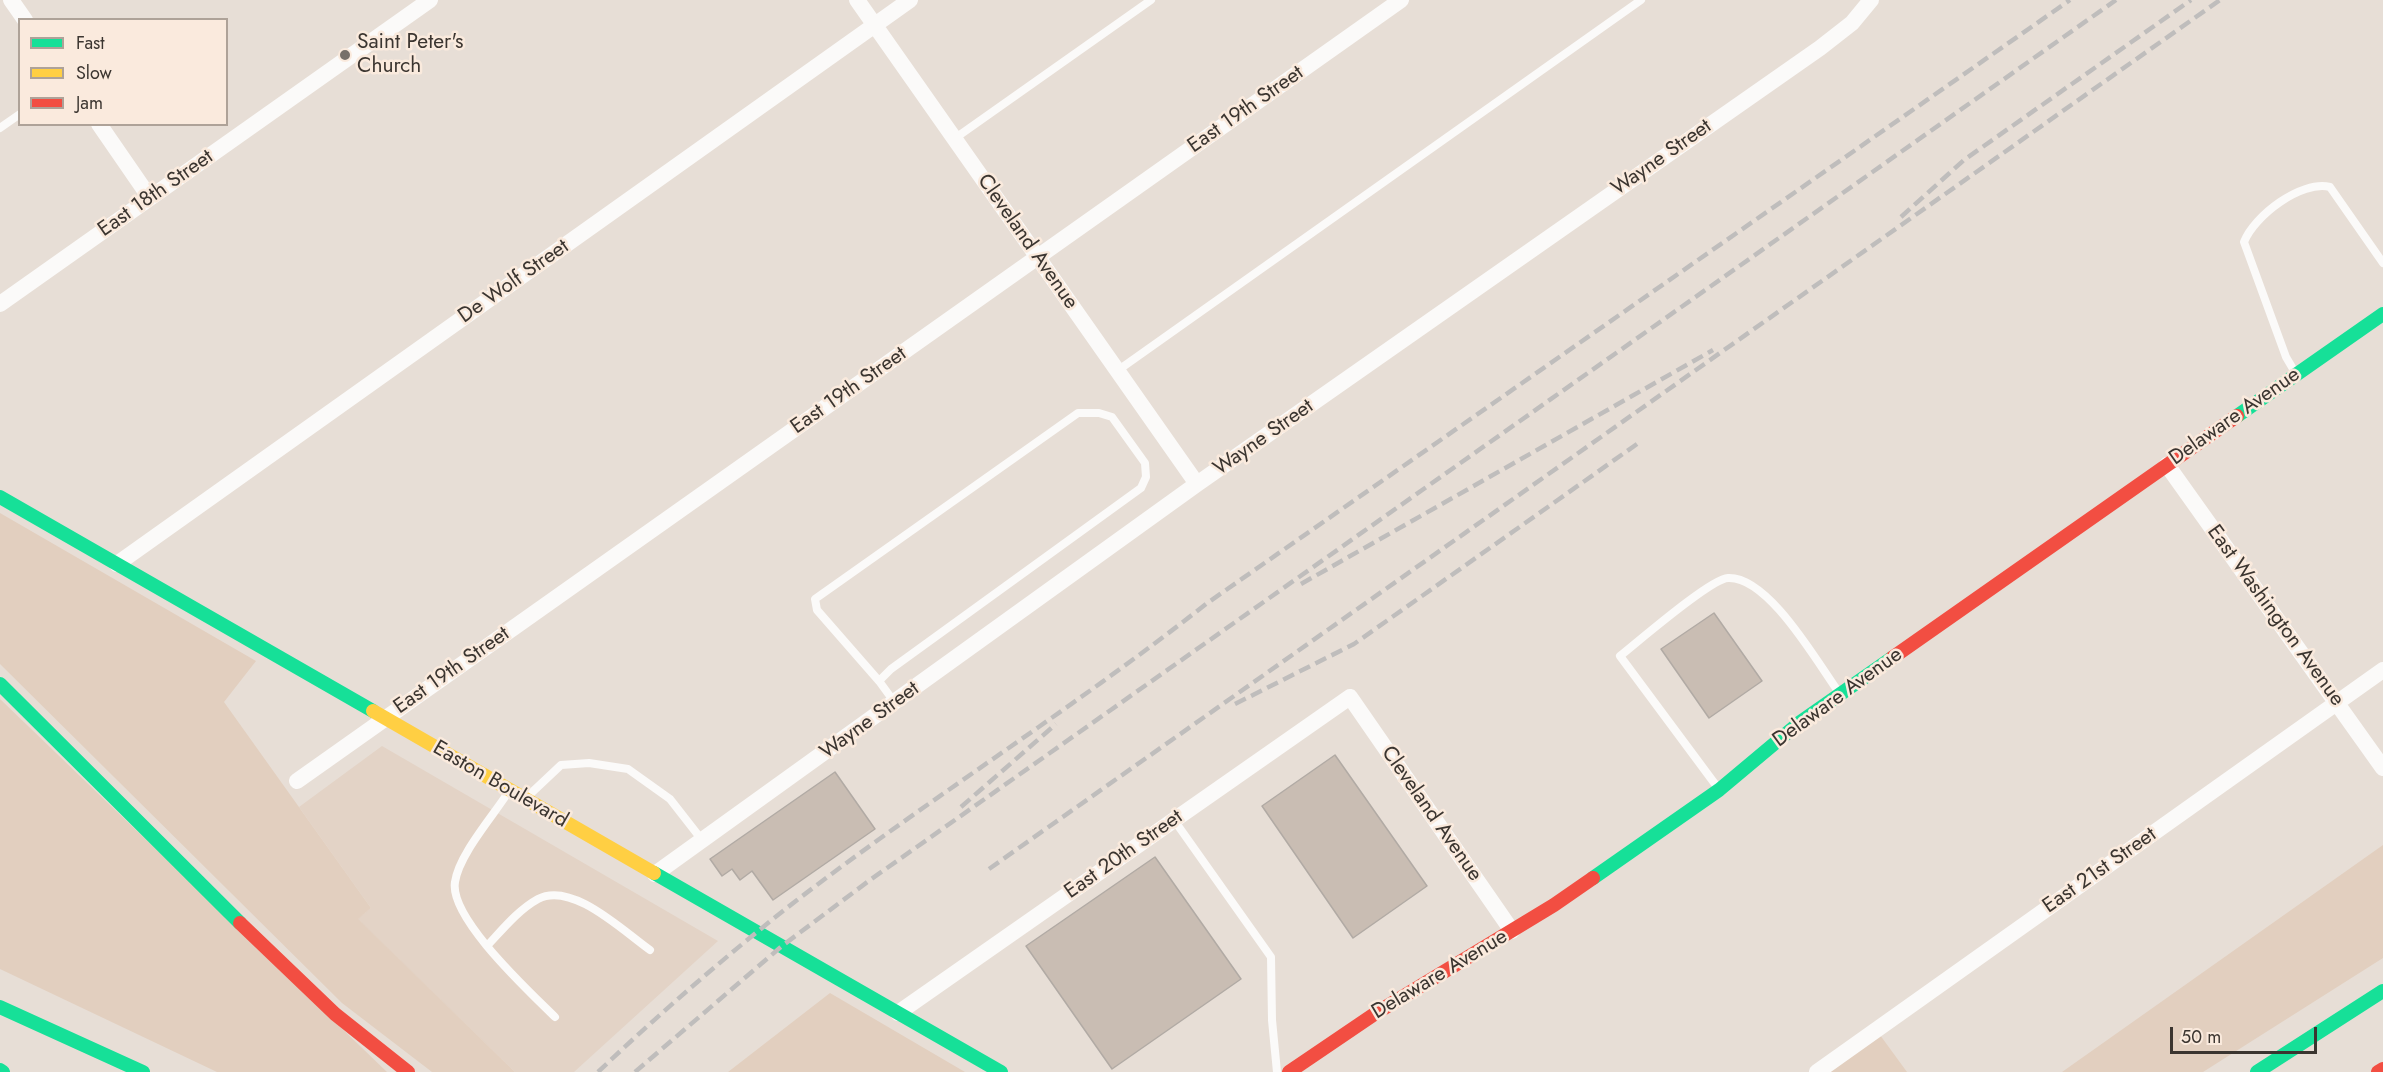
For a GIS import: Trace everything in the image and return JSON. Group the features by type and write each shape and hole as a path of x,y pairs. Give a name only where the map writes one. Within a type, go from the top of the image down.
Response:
{"main road":[{"name":"Delaware Avenue","path":"1288,1072 1376,1012 1512,931 1719,790 1799,723 2383,314"},
{"name":"Easton Boulevard","path":"0,497 1001,1072"},
{"path":"0,684 289,972 335,1014 408,1072"},
{"path":"2257,1072 2383,991"},
{"path":"0,1007 142,1072"},
{"path":"2378,1072 2383,1068"}],"street":[{"path":"11,0 24,18"},
{"name":"East 18th Street","path":"0,304 430,0"},
{"name":"Cleveland Avenue","path":"857,0 1197,484"},
{"name":"De Wolf Street","path":"117,564 910,0"},
{"name":"East 19th Street","path":"297,781 1401,0"},
{"name":"Wayne Street","path":"655,874 1197,484 1820,48 1852,23 1871,0"},
{"path":"100,126 150,198"},
{"name":"East Washington Avenue","path":"2167,465 2383,768"},
{"name":"East 21st Street","path":"1817,1072 2383,670"},
{"name":"Cleveland Avenue","path":"1350,697 1512,931"},
{"name":"East 20th Street","path":"898,1013 1350,697"}],"lane":[{"path":"954,138 1151,0"},
{"path":"1117,371 1641,0"},
{"path":"0,128 18,115"},
{"path":"2296,375 2286,357 2244,242 2249,228 2297,191 2318,184 2330,187 2383,263"},
{"path":"879,681 891,669 1141,488 1146,477 1145,463 1112,417 1099,413 1078,413 815,599 817,610 879,681 895,703"},
{"path":"1719,790 1620,656 1705,590 1726,578 1744,581 1775,603 1840,694"},
{"path":"524,799 561,765 589,763 628,770 670,799 702,840"},
{"path":"510,790 467,854 454,884 459,907 487,946 555,1017"},
{"path":"1174,820 1271,957 1272,1020 1277,1072"},
{"path":"487,946 524,909 539,898 559,894 585,903 650,950"}],"shaded area":[{"path":"0,513 256,661 224,702 371,908 358,919 515,1072 432,1072 342,1003 0,664"},
{"path":"0,699 387,1072 217,1072 0,969"},
{"path":"382,746 718,941 574,1072 515,1072 357,919 371,908 299,807"},
{"path":"2383,845 2383,958 2203,1072 2062,1072"},
{"path":"830,993 965,1072 728,1072"},
{"path":"1880,1035 1907,1072 1828,1072"}],"building":[{"path":"1714,613 1762,681 1709,718 1661,649"},
{"path":"1335,755 1427,886 1353,938 1262,806"},
{"path":"835,772 875,829 773,900 752,871 740,880 732,869 722,876 710,859"},
{"path":"1155,857 1241,979 1112,1069 1026,946"}],"railway":[{"path":"598,1072 735,950 783,911 888,833 1154,644 1206,604 2070,0"},
{"path":"635,1072 782,946 870,880 2116,0"},
{"path":"1901,217 1964,160 2191,0"},
{"path":"989,869 2220,0"},
{"path":"1301,584 1713,350"},
{"path":"1235,704 1354,644 1637,444"},
{"path":"961,807 1056,724"}],"traffic: fast":[{"path":"2237,416 2383,314"},
{"path":"0,497 373,711"},
{"path":"1593,878 1719,790 1799,723 1892,658"},
{"path":"0,684 240,923"},
{"path":"654,873 1001,1072"},
{"path":"2257,1072 2383,991"},
{"path":"0,1007 143,1072"}],"traffic: slow":[{"path":"373,711 654,873"}],"traffic: jam":[{"path":"1892,658 2237,416"},
{"path":"1289,1072 1376,1013 1554,905 1593,878"},
{"path":"240,923 335,1014 408,1072"},
{"path":"2378,1072 2383,1069"}],"place":[{"name":"Saint Peter's Church","path":"345,55"}]}
